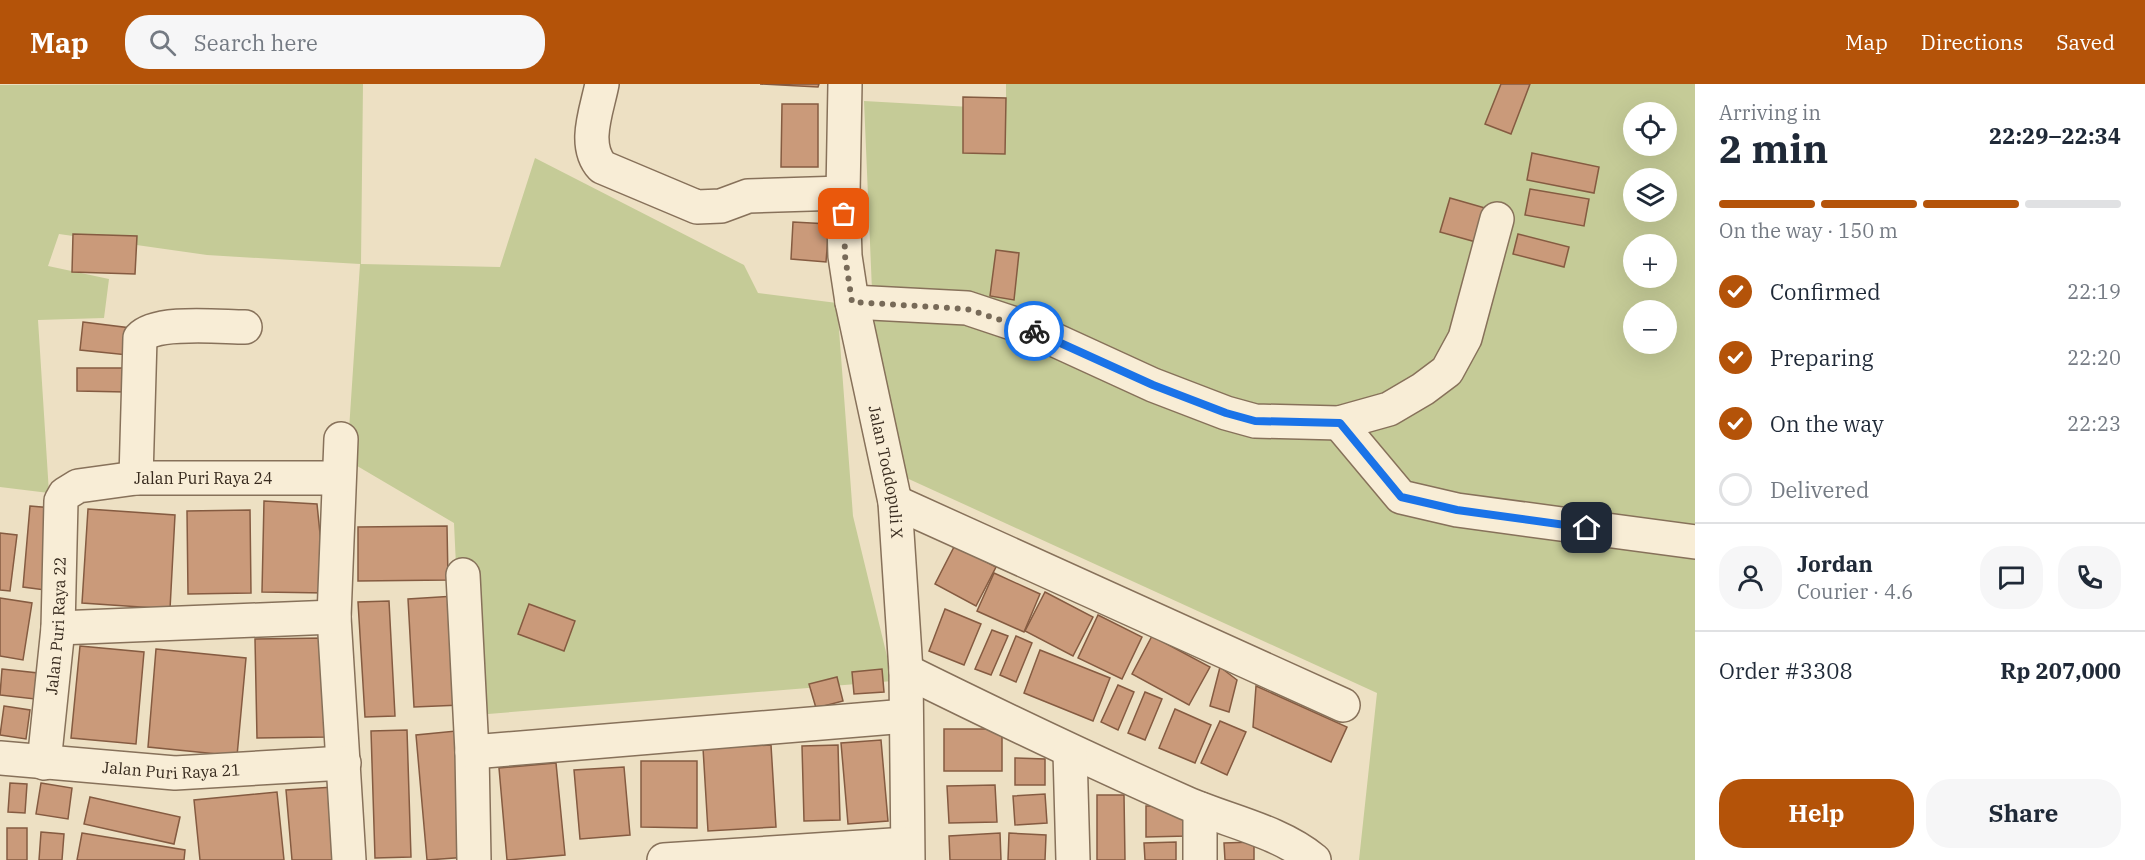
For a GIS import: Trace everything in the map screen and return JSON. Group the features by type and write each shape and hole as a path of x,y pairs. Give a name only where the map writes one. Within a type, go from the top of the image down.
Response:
{"street":[{"path":"602,84 590,146 593,158 602,167 697,207 721,206 748,196 843,193"},
{"name":"Jalan Toddopuli X","path":"845,84 843,193 845,256 852,302 895,502 906,671 907,852"},
{"path":"852,302 967,309 1033,330 1153,385 1226,413 1255,421 1340,423 1389,409 1424,389 1446,371 1465,338 1497,219"},
{"path":"135,478 140,338 145,333 160,328 245,327"},
{"path":"1340,423 1401,497 1457,510 1695,542"},
{"path":"341,440 334,617 349,860"},
{"name":"Jalan Puri Raya 24","path":"71,489 135,478 338,478"},
{"name":"Jalan Puri Raya 22","path":"44,764 58,628 61,501 71,489"},
{"path":"895,502 1343,705"},
{"path":"463,575 472,752 474,860"},
{"path":"58,628 334,617"},
{"path":"906,671 1070,752 1200,809 1300,848 1314,860"},
{"path":"472,752 906,716"},
{"path":"1070,752 1073,860"},
{"name":"Jalan Puri Raya 21","path":"0,758 44,764 175,773 344,763"},
{"path":"1200,809 1200,860"},
{"path":"664,860 907,852"}],"green space":[{"path":"363,84 361,264 500,267 535,158 744,265 758,293 837,303 853,516 893,681 463,716 454,523 347,460 360,264 207,255 59,234 48,266 109,279 104,318 38,320 49,493 0,487 0,85"},
{"path":"1006,84 1695,84 1695,860 1359,860 1377,693 900,475 873,314 864,101 1006,109"}],"building":[{"path":"760,84 819,84 818,87"},
{"path":"1501,84 1530,84 1511,134 1485,124"},
{"path":"963,97 1006,98 1005,154 963,153"},
{"path":"782,104 818,104 818,167 781,167"},
{"path":"1532,153 1599,167 1594,193 1527,180"},
{"path":"1530,189 1589,199 1584,226 1525,215"},
{"path":"1450,198 1492,210 1483,244 1440,232"},
{"path":"793,222 829,224 826,262 791,259"},
{"path":"73,234 137,236 135,274 72,272"},
{"path":"1518,234 1569,247 1564,267 1513,254"},
{"path":"996,250 1019,253 1014,300 990,296"},
{"path":"83,322 131,328 128,355 80,350"},
{"path":"77,368 126,368 126,392 77,391"},
{"path":"264,501 317,504 326,593 262,592"},
{"path":"30,506 53,508 45,590 23,587"},
{"path":"88,509 175,515 170,609 82,603"},
{"path":"250,510 251,593 188,594 187,511"},
{"path":"447,526 448,580 358,581 358,527"},
{"path":"0,533 17,535 10,591 0,590"},
{"path":"955,545 996,567 976,606 935,584"},
{"path":"994,573 1040,594 1024,632 977,611"},
{"path":"1045,592 1093,617 1073,656 1025,631"},
{"path":"455,596 461,705 414,707 408,599"},
{"path":"0,598 32,603 23,660 0,656"},
{"path":"389,601 395,716 365,717 358,602"},
{"path":"529,604 575,621 564,651 518,634"},
{"path":"945,609 981,624 964,665 929,651"},
{"path":"1098,615 1142,637 1122,679 1078,658"},
{"path":"992,630 1008,636 991,675 975,669"},
{"path":"1016,636 1032,643 1016,682 1000,675"},
{"path":"1152,636 1210,667 1189,705 1132,674"},
{"path":"325,638 327,737 257,738 255,639"},
{"path":"80,646 144,652 136,744 71,738"},
{"path":"156,649 246,658 237,756 148,747"},
{"path":"1040,650 1110,678 1093,721 1024,693"},
{"path":"1220,667 1237,680 1229,712 1210,706"},
{"path":"2,669 38,673 35,699 0,695"},
{"path":"882,669 884,692 854,694 852,672"},
{"path":"837,677 843,701 816,708 809,684"},
{"path":"1118,685 1134,692 1118,730 1101,722"},
{"path":"1256,686 1347,727 1331,762 1253,727"},
{"path":"1145,692 1162,699 1145,740 1128,733"},
{"path":"4,706 30,710 26,739 0,735"},
{"path":"1175,709 1211,725 1195,763 1159,748"},
{"path":"1220,721 1246,732 1227,775 1201,763"},
{"path":"944,729 1002,729 1002,771 944,771"},
{"path":"407,730 411,857 375,858 371,731"},
{"path":"456,731 468,857 427,860 416,735"},
{"path":"881,740 888,821 848,824 841,743"},
{"path":"771,745 776,827 708,831 703,748"},
{"path":"838,745 840,820 804,821 802,746"},
{"path":"1015,758 1045,759 1045,785 1015,785"},
{"path":"641,761 697,761 697,828 641,827"},
{"path":"556,763 565,855 507,860 499,768"},
{"path":"624,767 630,835 580,839 574,770"},
{"path":"10,783 27,784 25,813 8,812"},
{"path":"41,783 72,788 68,819 36,814"},
{"path":"995,785 997,822 949,823 947,786"},
{"path":"334,787 339,860 292,860 286,790"},
{"path":"277,792 284,860 200,860 194,800"},
{"path":"1045,794 1047,823 1015,825 1013,796"},
{"path":"1097,795 1124,795 1125,860 1097,860"},
{"path":"90,797 180,817 174,844 84,824"},
{"path":"1146,806 1187,806 1187,836 1146,837"},
{"path":"7,828 27,828 27,860 7,860"},
{"path":"41,832 64,834 62,860 39,860"},
{"path":"82,833 185,850 184,860 77,860"},
{"path":"1000,833 1001,860 950,860 949,836"},
{"path":"1009,833 1046,835 1045,860 1008,860"},
{"path":"1176,842 1176,860 1145,860 1144,843"},
{"path":"1254,842 1254,860 1225,860 1224,843"}],"way so far":[{"path":"844,214 845,256 852,302 933,305 967,309 1034,331"}],"route":[{"path":"1034,331 1153,385 1226,413 1255,421 1340,423 1401,497 1457,510 1587,528"}]}
